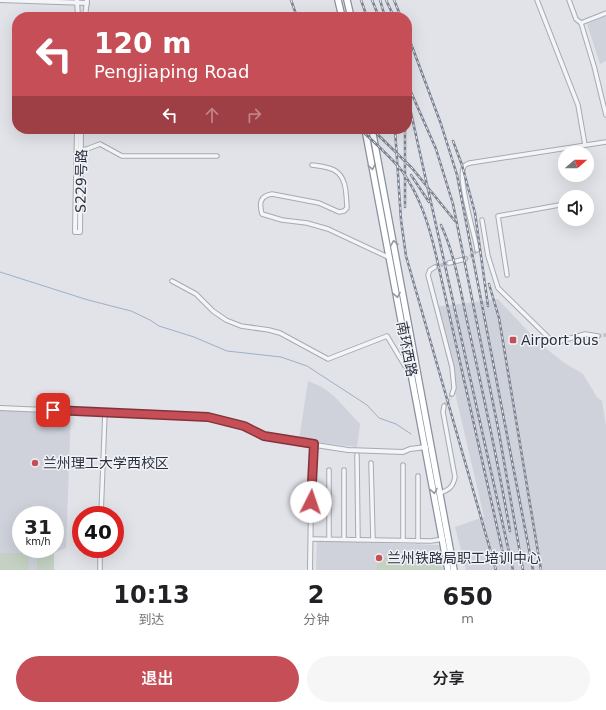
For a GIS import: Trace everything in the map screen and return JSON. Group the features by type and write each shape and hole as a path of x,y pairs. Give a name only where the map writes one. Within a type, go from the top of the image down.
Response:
{"highway":[{"path":"338,0 341,12"},
{"path":"347,0 350,12"},
{"name":"南环西路","path":"366,134 426,447 445,539 454,570"},
{"name":"南环西路","path":"373,134 440,493 448,570"}],"street":[{"path":"0,0 87,2 86,12"},
{"path":"537,0 580,112 585,145"},
{"path":"569,0 576,19 581,23 594,66 606,115"},
{"path":"77,1 78,12"},
{"path":"581,23 606,12"},
{"name":"S229号路","path":"77,134 79,150 80,232 75,232 79,150 81,134"},
{"path":"476,250 476,244 462,183 462,170 465,165 606,142"},
{"path":"79,150 87,149 100,144 122,156 217,156"},
{"path":"312,165 333,169 342,177 346,192 347,208 344,211 339,212 319,203 272,194 266,195 260,204 262,214 282,220 307,223 328,229 390,258"},
{"path":"507,275 498,216 558,205"},
{"path":"482,220 488,256 498,288 554,343 585,334 598,336"},
{"path":"449,263 465,260"},
{"path":"435,267 430,270 428,275 452,368 454,388 452,394"},
{"path":"172,281 196,294 213,311 226,320 241,326 280,333 328,359 387,336 404,366 411,368"},
{"path":"440,493 450,488 454,482 455,476 443,412 444,406"},
{"path":"0,408 208,417 244,426 264,436 348,450 404,452 410,449 426,447"},
{"path":"101,506 104,412"},
{"path":"310,570 314,444"},
{"path":"357,455 358,540"},
{"path":"372,463 373,540"},
{"path":"403,465 403,540"},
{"path":"329,470 329,539"},
{"path":"344,470 344,539"},
{"path":"418,476 418,541"},
{"path":"311,539 418,541 445,539"},
{"path":"100,558 100,570"}],"shaded area":[{"path":"606,16 606,61 600,64 587,24"},
{"path":"498,299 537,341 563,362 583,374 597,397 602,401 606,426 606,570 466,570 455,527 484,517 435,307"},
{"path":"308,381 322,387 334,396 360,424 357,447 299,440"},
{"name":"兰州理工大学西校区","path":"0,409 71,410 66,548 64,549 64,506 12,506 12,558 39,558 39,570 0,570"},
{"name":"兰州铁路局职工培训中心","path":"317,541 440,545 444,570 316,570"}],"green space":[{"path":"0,553 12,553 12,558 29,558 28,570 0,570"},
{"path":"377,557 440,559 442,570 377,570"},
{"path":"37,558 54,558 54,570 37,570"}],"waterway":[{"path":"0,272 88,300 131,311 159,326 194,337 227,351 281,357 307,366 367,405 379,418 396,424 411,434"}],"tunnel":[{"path":"465,259 473,255 477,250"},
{"path":"435,267 449,263"},
{"path":"598,336 606,335"},
{"path":"444,406 452,394"}],"railway":[{"path":"291,0 295,12"},
{"path":"361,0 365,12"},
{"path":"372,0 377,12"},
{"path":"380,0 384,12"},
{"path":"386,0 392,12"},
{"path":"394,0 399,12"},
{"path":"412,46 441,124 457,175 533,570"},
{"path":"412,94 436,149 453,204 499,433 523,570"},
{"path":"412,117 513,570"},
{"path":"365,134 402,171 414,190 427,222 436,255 504,558"},
{"path":"377,134 412,168 455,221"},
{"path":"395,134 401,220 406,256 496,570"},
{"path":"405,134 405,207"},
{"path":"453,141 462,165 475,213 488,306"},
{"path":"411,175 429,202"},
{"path":"441,225 451,250 458,276 491,430 510,531"},
{"path":"489,284 499,318 541,570"}],"place":[{"name":"Airport bus","path":"513,340"},
{"name":"兰州理工大学西校区","path":"35,463"},
{"name":"兰州铁路局职工培训中心","path":"379,558"}],"route":[{"path":"53,410 208,417 244,426 270,438 314,444 311,502"}]}
